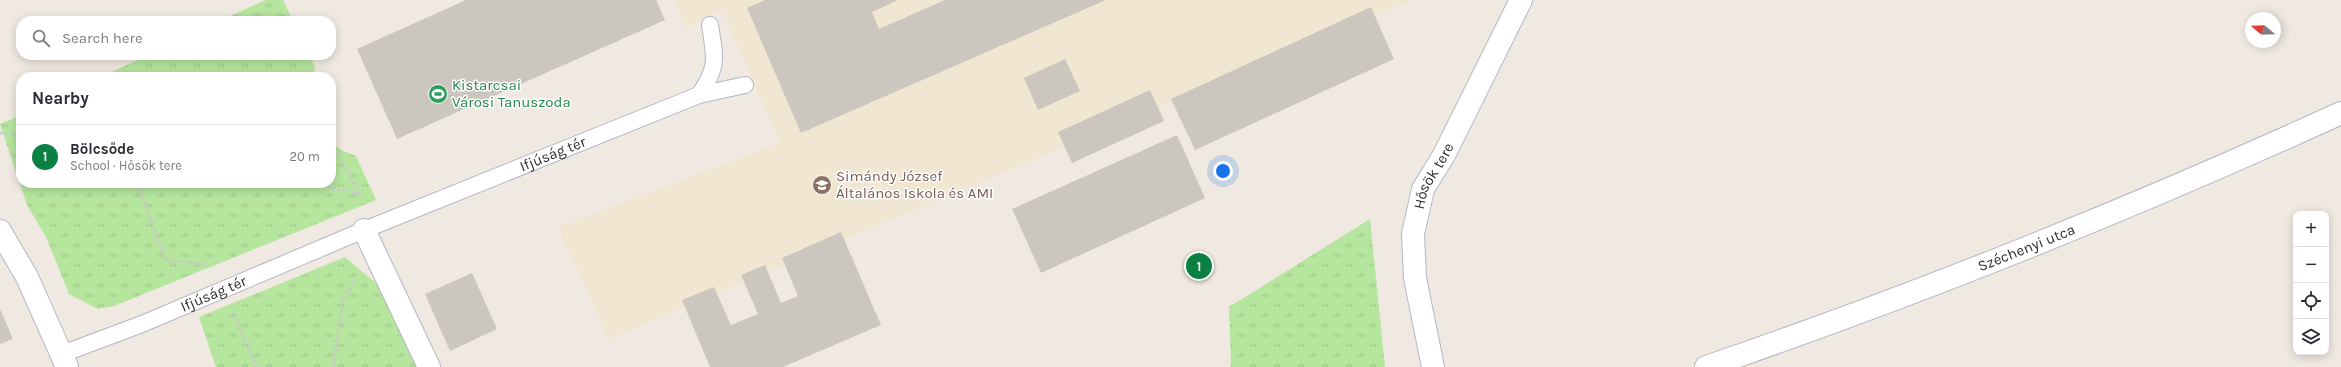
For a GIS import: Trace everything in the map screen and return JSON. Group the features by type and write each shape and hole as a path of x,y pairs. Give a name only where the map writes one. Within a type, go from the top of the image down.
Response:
{"main road":[{"name":"Hősök tere","path":"1433,367 1415,278 1413,234 1423,189 1444,155 1521,0"},
{"name":"Széchenyi utca","path":"1706,367 1809,332 1967,272 2128,208 2341,113"},
{"name":"Ifjúság tér","path":"0,231 27,277 65,361"},
{"path":"370,235 429,367"}],"lane":[{"path":"699,94 709,80 715,66 710,25"},
{"name":"Ifjúság tér","path":"65,361 224,290 370,235 699,94 744,85"}],"path":[{"path":"0,133 16,135"},
{"path":"333,367 343,300 370,235 359,194 340,156 336,153"},
{"path":"139,188 166,260 215,266 256,367"},
{"path":"334,188 359,194"}],"shaded area":[{"name":"Simándy József Általános Iskola és AMI","path":"674,0 1413,0 609,339 558,227 780,143 722,10 685,28"}],"green space":[{"path":"265,0 283,0 291,16 231,16"},
{"path":"137,60 312,60 315,67 314,72 112,72"},
{"path":"16,117 16,172 0,124"},
{"path":"336,146 356,156 376,200 114,306 98,309 69,294 46,237 27,205 21,188 336,188"},
{"path":"1370,219 1385,367 1231,367 1229,307"},
{"path":"345,257 384,290 420,367 216,367 199,317"}],"building":[{"name":"Kistarcsai Városi Tanuszoda","path":"466,0 656,0 665,20 397,139 357,49"},
{"path":"765,0 898,0 872,12 879,29 945,0 1106,0 801,133 747,8"},
{"path":"1371,7 1394,59 1195,150 1171,99"},
{"path":"1065,59 1080,91 1038,110 1024,78"},
{"path":"1150,90 1164,121 1072,163 1058,132"},
{"path":"1177,135 1205,198 1041,273 1012,209"},
{"path":"841,232 881,325 783,367 710,367 682,300 714,287 731,325 758,314 741,275 765,265 781,303 798,296 782,258"},
{"path":"472,273 497,329 450,351 425,294"},
{"path":"0,309 13,339 0,344"}],"place":[{"name":"Kistarcsai Városi Tanuszoda","path":"438,94"},
{"name":"Simándy József Általános Iskola és AMI","path":"822,185"},
{"name":"Bölcsőde","path":"1199,266"}]}
